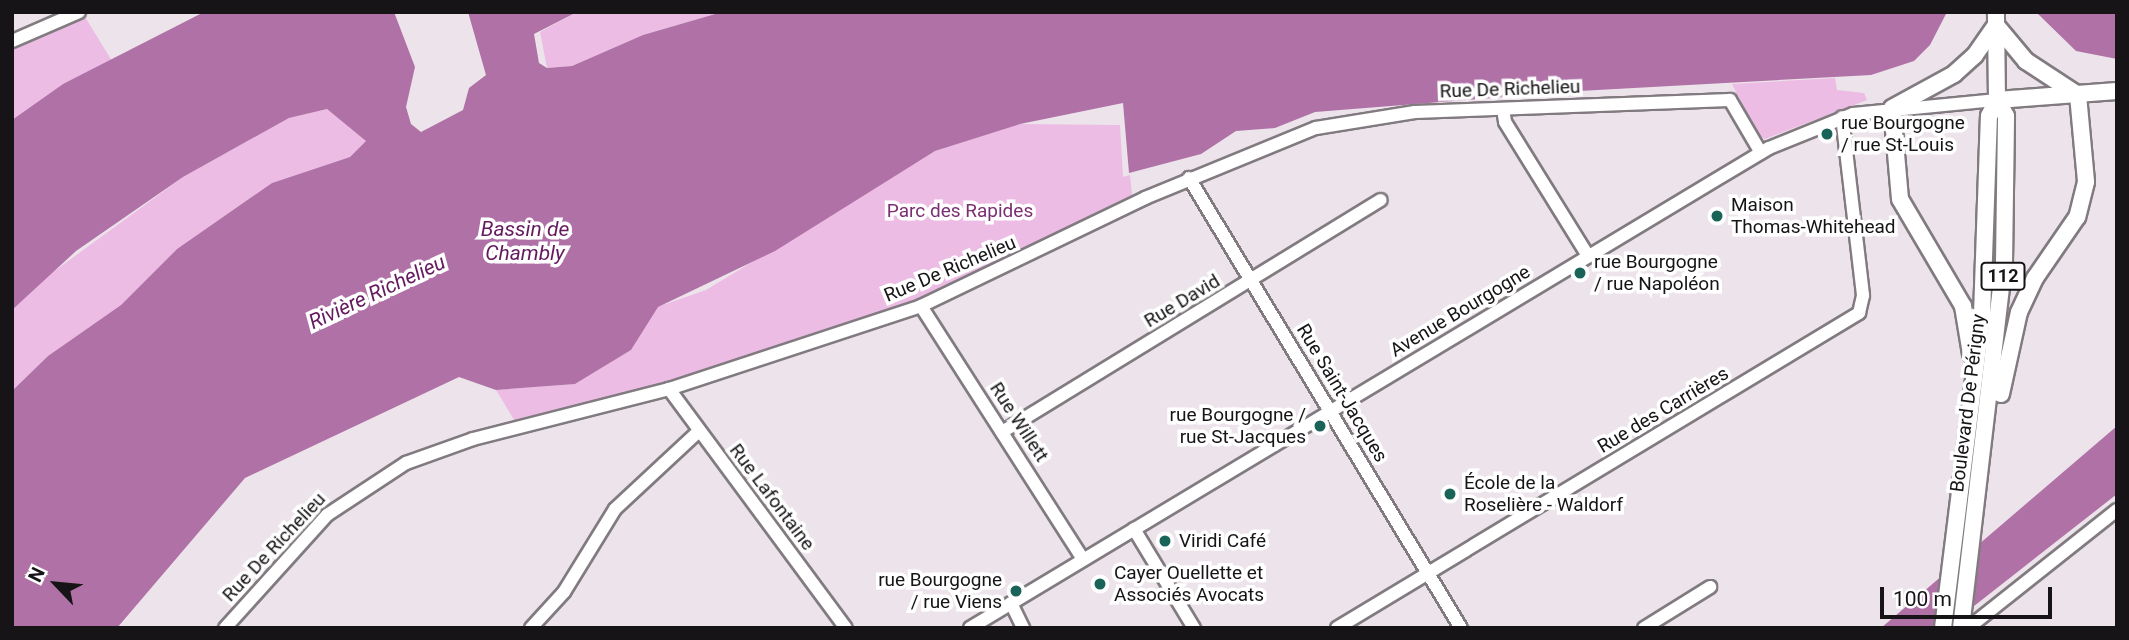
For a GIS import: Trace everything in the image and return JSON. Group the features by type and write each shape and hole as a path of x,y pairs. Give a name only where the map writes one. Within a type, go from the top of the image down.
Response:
{"main road":[{"path":"1973,393 1963,306 1900,199 1892,108 1959,69 1996,19 2026,61 2078,94"},
{"name":"Boulevard De Périgny","path":"1943,628 1973,393 1986,265 1989,116 1997,100 1996,19"},
{"path":"1997,100 2117,91"},
{"path":"1987,436 2022,304 2073,226 2083,199 2078,94"},
{"name":"Boulevard De Périgny","path":"1961,628 1987,436 2007,206 2006,116 1997,100"}],"street":[{"path":"12,41 79,12"},
{"name":"Rue De Richelieu","path":"225,628 321,520 393,469 473,439 669,388 921,306 1189,178 1335,123 1415,112 1730,100 1761,153"},
{"name":"Avenue Bourgogne","path":"970,628 1761,153 1842,117 1892,108 1997,100"},
{"path":"1503,109 1506,122 1588,256"},
{"name":"Rue des Carrières","path":"1336,628 1862,309 1842,117"},
{"name":"Rue Saint-Jacques","path":"1189,178 1461,628"},
{"name":"Rue David","path":"1002,432 1381,200"},
{"name":"Rue Willett","path":"921,306 1083,559"},
{"name":"Rue Lafontaine","path":"669,388 846,628"},
{"path":"531,628 564,592 615,509 699,431"},
{"path":"1968,628 2117,510"},
{"path":"1134,529 1194,628"},
{"path":"1644,628 1710,587"},
{"path":"1011,603 1023,628"}],"green space":[{"path":"82,12 112,61 63,84 12,120 12,41"},
{"path":"577,12 722,12 643,35 572,66 547,68 540,32"},
{"path":"1835,78 1837,90 1864,93 1867,100 1765,139 1757,134 1732,84"},
{"path":"327,109 367,140 350,157 272,183 177,249 121,305 48,356 12,391 12,310 34,286 183,177 289,118"},
{"name":"Parc des Rapides","path":"1019,124 1120,125 1123,177 1130,175 1132,195 919,300 712,370 516,423 496,390 575,384 631,350 657,307 706,290 935,151"}],"water":[{"name":"Bassin de Chambly","path":"204,12 394,12 415,67 406,107 411,124 421,132 463,110 469,88 486,75 468,12 577,12 534,34 539,63 547,68 572,66 643,35 722,12 1947,12 1930,45 1914,61 1871,75 1579,91 1315,112 1275,128 1236,131 1201,154 1129,173 1123,103 1020,124 935,151 775,251 658,307 631,350 575,384 496,390 459,377 245,478 117,628 12,628 12,391 48,356 121,305 177,249 272,183 350,157 366,141 327,109 289,118 183,177 76,251 12,310 12,120 63,84"},
{"path":"2036,12 2117,12 2117,59 2076,51"},
{"path":"2117,426 2117,494 1946,628 1881,628"}],"place":[{"name":"rue Bourgogne / rue St-Louis","path":"1827,134"},
{"name":"Maison Thomas-Whitehead","path":"1717,216"},
{"name":"rue Bourgogne / rue Napoléon","path":"1580,273"},
{"name":"rue Bourgogne / rue St-Jacques","path":"1320,426"},
{"name":"École de la Roselière - Waldorf","path":"1450,494"},
{"name":"Viridi Café","path":"1165,541"},
{"name":"Cayer Ouellette et Associés Avocats","path":"1100,584"},
{"name":"rue Bourgogne / rue Viens","path":"1016,591"}],"water label":[{"name":"Rivière Richelieu","path":"377,292"}]}
